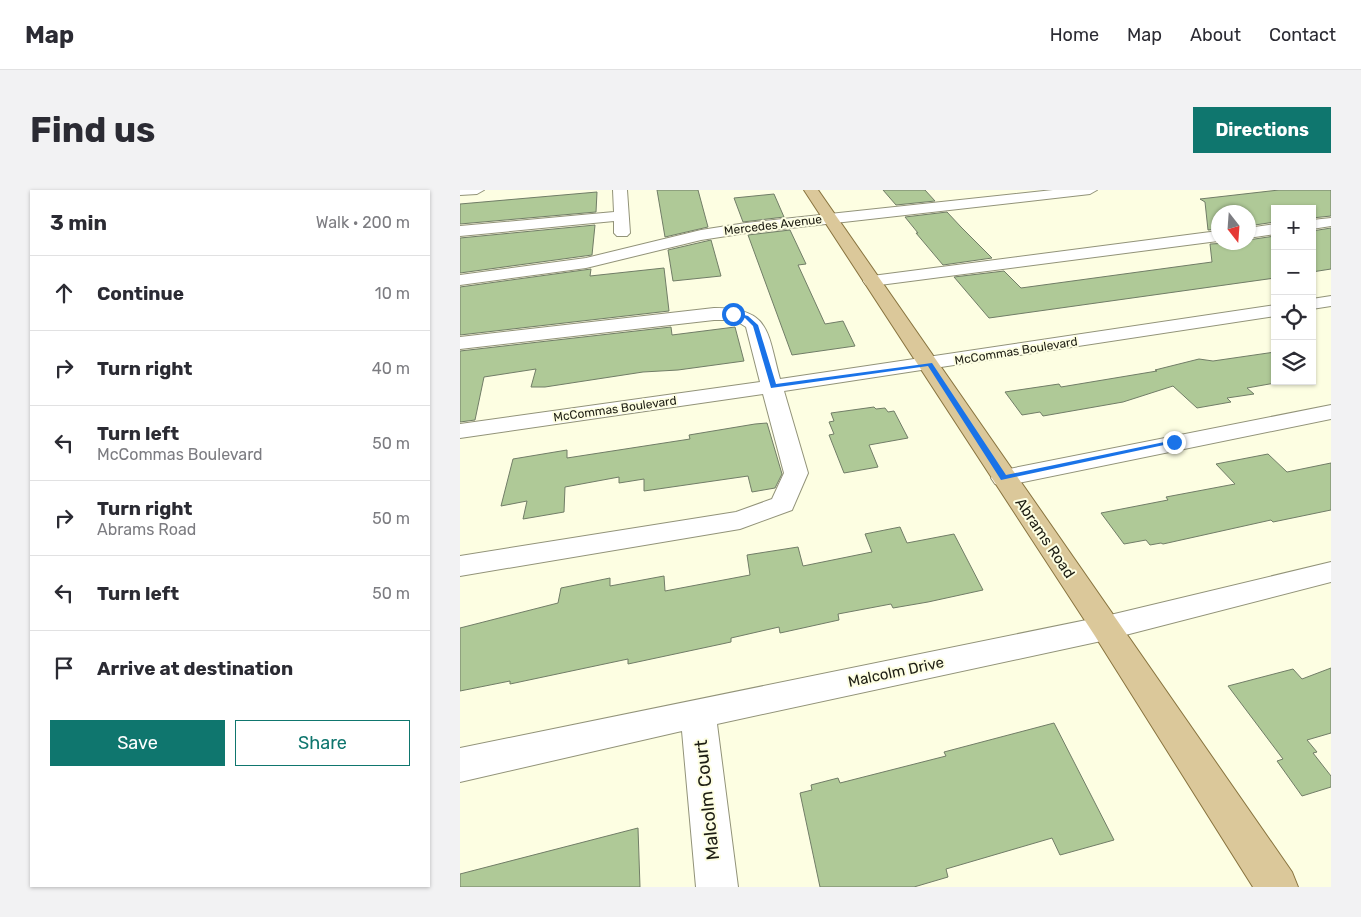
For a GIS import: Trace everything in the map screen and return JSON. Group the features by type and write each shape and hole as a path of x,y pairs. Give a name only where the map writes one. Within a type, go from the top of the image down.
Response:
{"main road":[{"name":"Abrams Road","path":"811,190 1106,628 1277,887"}],"street":[{"path":"460,191 477,190"},
{"path":"620,190 622,254"},
{"path":"984,190 1016,198"},
{"name":"Mercedes Avenue","path":"460,280 540,270 622,254 701,234 1090,190"},
{"path":"460,231 622,216"},
{"path":"1316,224 1331,222"},
{"path":"1256,232 1271,230"},
{"path":"872,280 1211,237"},
{"path":"1316,303 1331,301"},
{"name":"McCommas Boulevard","path":"460,431 929,364 1271,311"},
{"path":"460,343 641,322 733,314 746,317 755,325 796,473 783,504 740,520 460,566"},
{"path":"1004,478 1331,412"},
{"name":"Malcolm Drive","path":"460,765 1106,628 1331,572"},
{"name":"Malcolm Court","path":"698,713 717,887"}],"building":[{"path":"657,190 698,190 708,227 665,237"},
{"path":"883,190 925,190 935,201 896,205"},
{"path":"1279,190 1331,190 1331,216 1316,218 1316,205 1271,205 1271,223 1256,225 1256,205 1211,205 1211,230 1208,230 1205,202 1200,199"},
{"path":"597,192 596,212 460,224 460,204"},
{"path":"774,194 784,217 743,222 734,198"},
{"path":"947,212 992,258 943,265 905,217"},
{"path":"595,225 592,255 460,273 460,238"},
{"path":"1331,228 1331,269 1316,271 1316,230"},
{"path":"790,230 806,264 798,265 825,324 843,321 855,346 792,355 748,235"},
{"path":"1271,237 1271,279 989,318 954,277 1004,271 1021,288 1212,262 1210,244 1211,250 1256,250 1256,239"},
{"path":"711,240 721,276 673,281 668,250"},
{"path":"664,268 669,311 460,335 460,287 591,269 590,276"},
{"path":"671,327 672,335 735,327 744,361 678,370 643,372 545,387 531,387 536,369 484,377 475,420 460,422 460,351"},
{"path":"1271,353 1271,384 1247,388 1254,394 1227,398 1231,402 1197,408 1173,386 1123,402 1043,416 1040,412 1022,415 1005,392 1059,384 1061,387 1157,371 1155,370 1199,359 1213,361"},
{"path":"874,407 876,409 885,408 888,412 894,411 908,438 869,445 878,467 844,473 829,435 834,434 829,422 834,421 831,413"},
{"path":"767,423 782,474 775,488 752,492 748,476 644,491 644,479 619,483 619,477 565,487 564,512 523,519 527,501 501,506 513,459 567,450 567,458 690,439 689,435"},
{"path":"1268,454 1287,472 1331,463 1331,510 1273,522 1271,520 1163,544 1150,545 1146,540 1124,544 1101,513 1168,500 1166,497 1235,484 1216,464"},
{"path":"900,527 907,543 954,534 983,590 893,608 891,604 838,614 839,620 780,633 779,627 731,638 731,642 628,664 628,659 510,684 510,681 460,691 460,628 558,603 561,588 610,578 610,586 664,576 665,591 750,575 747,555 798,547 803,566 872,552 865,534"},
{"path":"1331,668 1331,733 1307,740 1317,752 1313,753 1331,776 1331,787 1302,796 1277,761 1283,759 1228,686 1293,669 1302,679"},
{"path":"1054,723 1114,840 1060,855 1052,838 946,869 948,877 914,887 820,887 800,793 812,790 811,785 838,778 840,783 946,756 944,752"},
{"path":"638,828 640,887 460,887 460,874"}],"route":[{"path":"733,314 746,317 755,325 773,387 929,364 1004,478 1174,442"}]}
